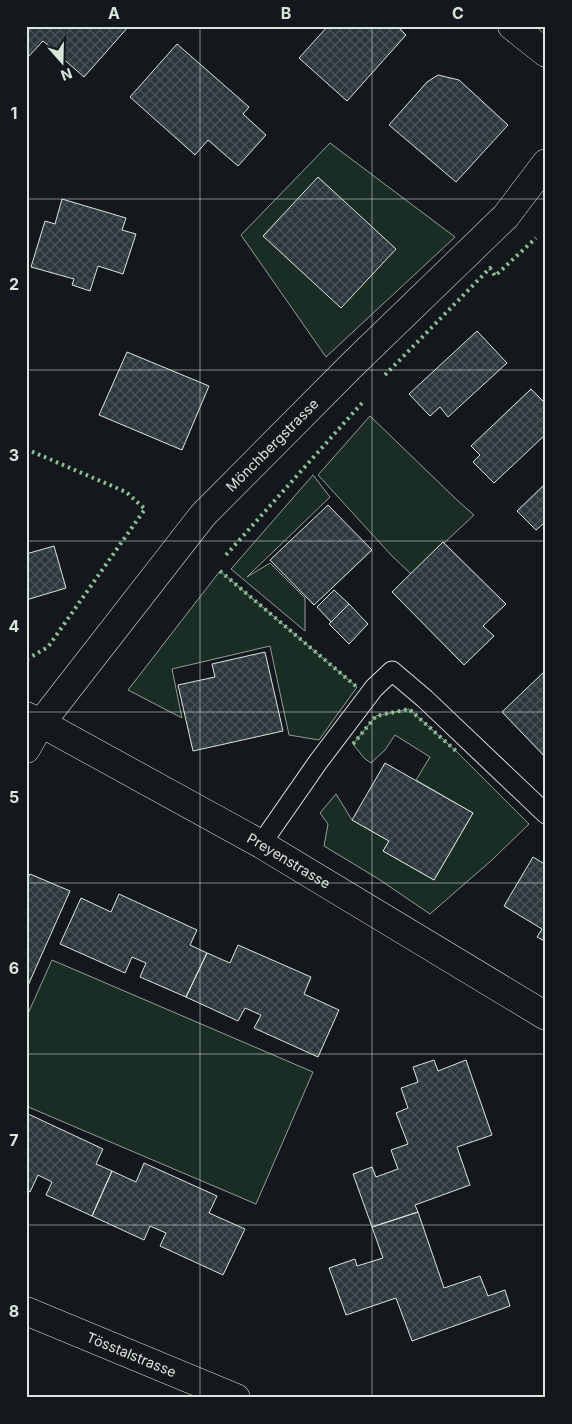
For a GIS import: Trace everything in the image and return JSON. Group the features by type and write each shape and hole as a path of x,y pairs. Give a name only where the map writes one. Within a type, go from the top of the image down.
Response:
{"street":[{"path":"512,26 546,54"},
{"name":"Mönchbergstrasse","path":"26,749 34,720 203,515 347,370 506,216 546,164"},
{"name":"Preyenstrasse","path":"34,720 262,844 546,1016"},
{"name":"Tösstalstrasse","path":"26,1312 236,1398"}],"lane":[{"path":"262,844 323,755 374,688 392,671 425,699 546,814"}],"green space":[{"path":"330,143 455,237 326,357 241,235"},
{"path":"370,416 474,515 411,574 392,556 318,475"},
{"path":"313,475 330,497 247,577 270,563 305,598 305,631 231,569"},
{"path":"220,571 357,687 319,740 289,735 270,646 172,669 182,718 128,690"},
{"path":"409,709 456,751 529,824 493,859 430,914 377,878 324,846 328,824 320,813 336,794 352,820 389,841 383,851 434,880 473,813 416,780 430,757 395,735 385,750 371,763 364,758 353,744 376,716"},
{"path":"52,960 313,1072 256,1204 26,1106 26,1018"}],"building":[{"path":"26,26 129,26 84,77 43,41 28,57 26,55"},
{"path":"328,26 397,26 406,35 347,101 299,58"},
{"path":"177,44 249,107 243,114 266,135 238,166 208,140 195,155 130,97"},
{"path":"438,75 459,80 508,125 456,182 389,125 427,82"},
{"path":"318,177 396,249 341,308 263,236"},
{"path":"62,199 126,218 122,230 136,234 123,274 98,266 90,291 72,285 74,279 31,267 45,221 55,224"},
{"path":"477,331 507,363 448,417 440,407 430,416 409,394"},
{"path":"127,352 209,386 182,450 99,415"},
{"path":"531,389 546,404 546,434 494,483 473,462 480,455 471,446"},
{"path":"546,483 546,527 543,524 536,530 517,511"},
{"path":"328,505 372,550 314,605 270,560"},
{"path":"443,542 506,604 483,626 494,636 464,665 392,592"},
{"path":"54,546 66,588 26,600 26,554"},
{"path":"334,590 349,604 331,622 317,607"},
{"path":"349,604 368,624 349,644 329,624"},
{"path":"265,652 283,731 193,751 178,685 215,677 212,664"},
{"path":"546,670 546,758 502,712"},
{"path":"385,763 473,813 434,880 383,851 389,841 352,820"},
{"path":"533,857 546,865 546,942 537,937 542,929 504,906"},
{"path":"30,874 70,891 26,990 26,882"},
{"path":"119,894 197,930 190,945 207,953 186,997 140,977 146,963 132,957 125,973 60,944 81,898 111,912"},
{"path":"238,945 311,977 304,994 339,1010 318,1057 254,1028 261,1015 245,1008 238,1021 186,997 207,953 230,963"},
{"path":"434,1060 438,1071 466,1060 492,1135 457,1147 470,1185 415,1205 418,1212 372,1227 353,1174 372,1167 376,1177 398,1169 391,1150 408,1144 396,1113 408,1108 401,1088 418,1082 413,1067"},
{"path":"26,1113 103,1149 96,1164 112,1171 92,1216 46,1195 52,1182 38,1175 30,1192 26,1190"},
{"path":"144,1163 217,1196 209,1213 245,1229 223,1275 160,1246 166,1233 150,1226 144,1240 92,1216 112,1171 136,1182"},
{"path":"418,1212 444,1288 480,1276 488,1296 505,1290 510,1306 412,1341 396,1298 346,1315 329,1268 355,1259 357,1266 383,1258 372,1227"}],"hedge":[{"path":"385,375 490,268 495,276 536,238"},
{"path":"226,555 362,403"},
{"path":"26,449 126,492 145,509 48,647 26,659"},
{"path":"220,571 357,687"},
{"path":"353,744 376,716 409,709 456,751"}]}
